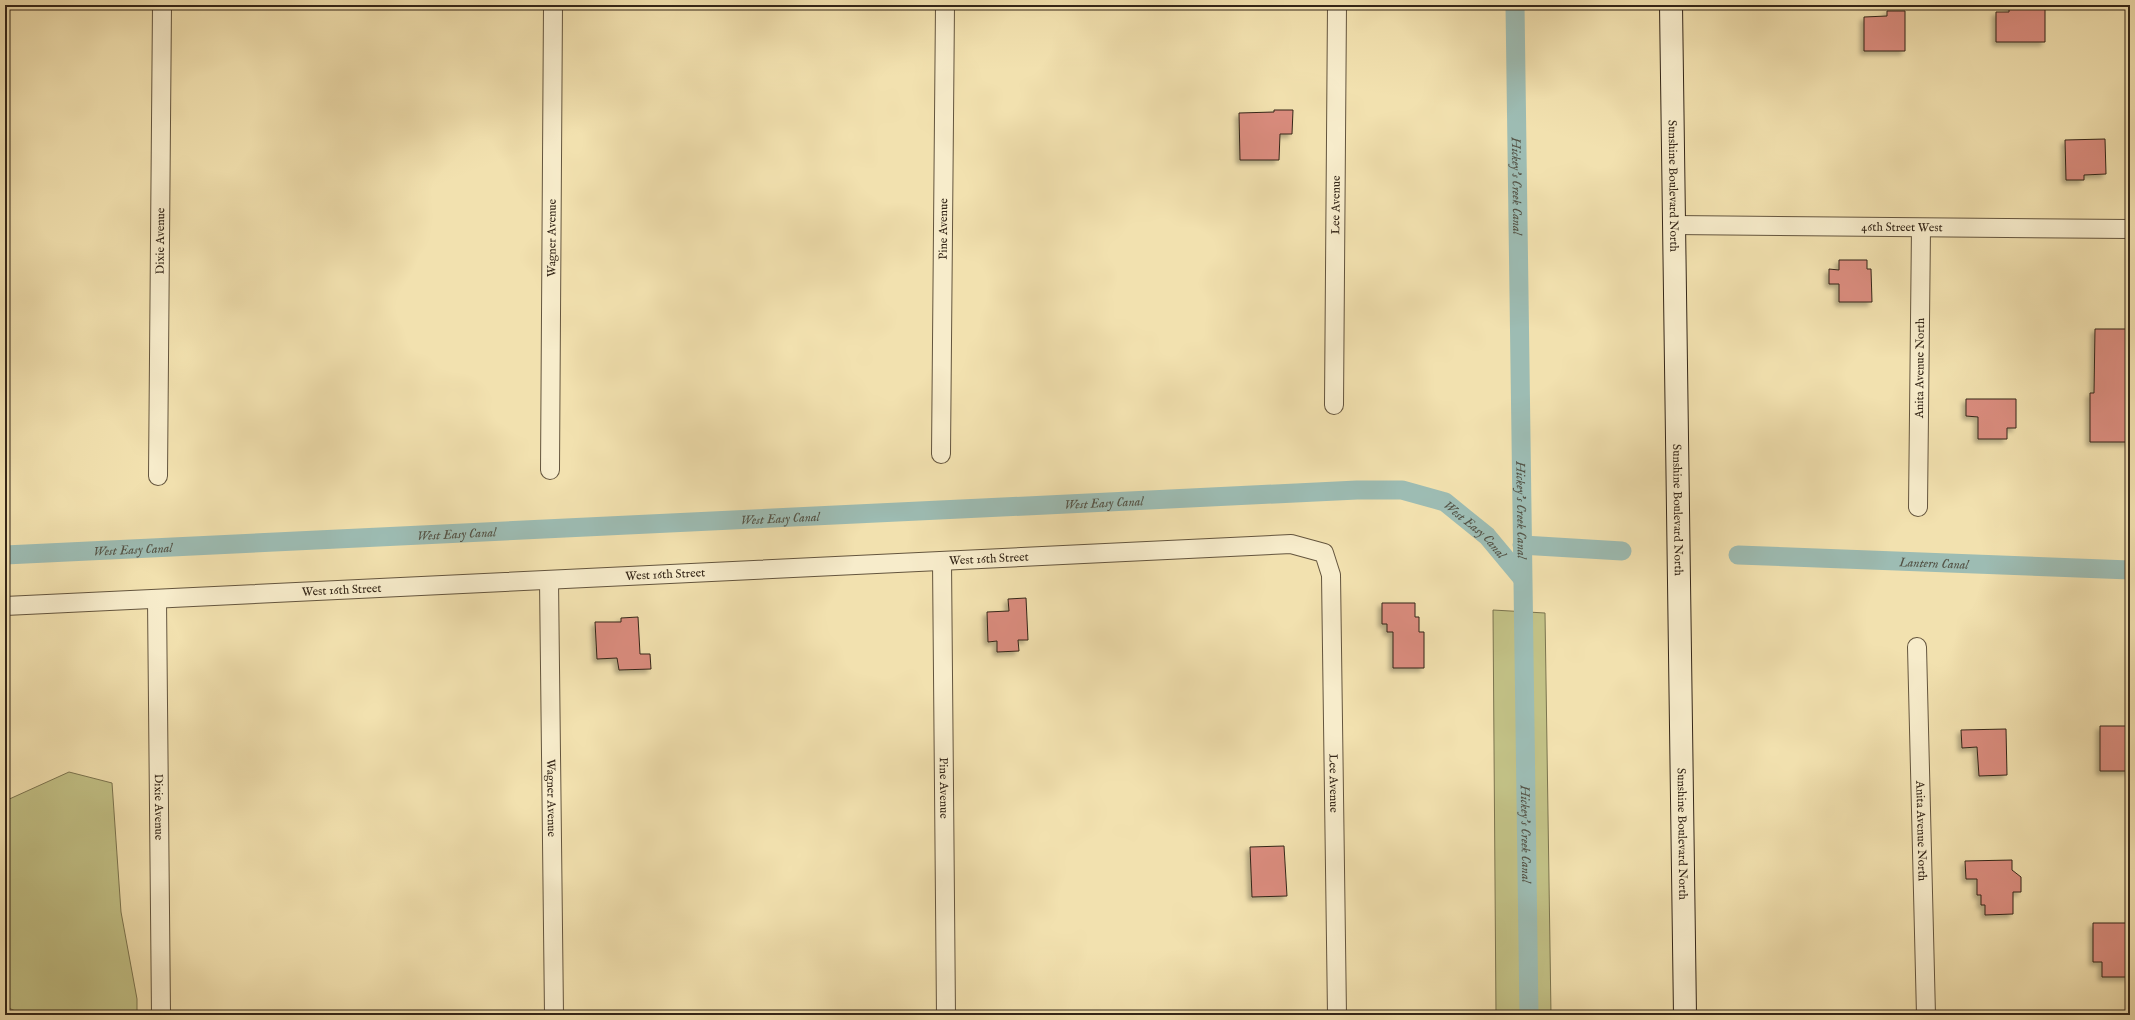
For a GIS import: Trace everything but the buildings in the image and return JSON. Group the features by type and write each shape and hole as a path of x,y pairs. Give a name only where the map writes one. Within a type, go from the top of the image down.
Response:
{"street":[{"name":"Dixie Avenue","path":"158,476 162,5"},
{"name":"Wagner Avenue","path":"550,470 553,5"},
{"name":"Pine Avenue","path":"941,454 945,5"},
{"name":"Lee Avenue","path":"1334,405 1337,5"},
{"name":"Sunshine Boulevard North","path":"1671,5 1685,1015"},
{"name":"46th Street West","path":"1674,225 2130,229"},
{"name":"Anita Avenue North","path":"1918,507 1921,228"},
{"name":"West 16th Street","path":"5,606 157,600 377,587 1291,544 1324,553"},
{"name":"Lee Avenue","path":"1324,553 1331,575 1337,1015"},
{"name":"Pine Avenue","path":"942,561 946,1015"},
{"name":"Wagner Avenue","path":"549,580 554,1015"},
{"name":"Dixie Avenue","path":"157,600 161,1015"},
{"name":"Anita Avenue North","path":"1917,647 1926,1015"}],"shaded area":[{"path":"1493,610 1545,613 1551,1015 1496,1015"},
{"path":"69,772 112,783 121,912 137,999 137,1015 23,1015 5,1006 5,801"}],"waterway":[{"name":"Hickey's Creek Canal","path":"1515,5 1529,1015"},
{"name":"West Easy Canal","path":"5,555 1357,490 1402,490 1445,502 1487,536 1522,578"},
{"name":"Lantern Canal","path":"1522,545 1622,551"},
{"name":"Lantern Canal","path":"1738,555 2130,570"}]}
